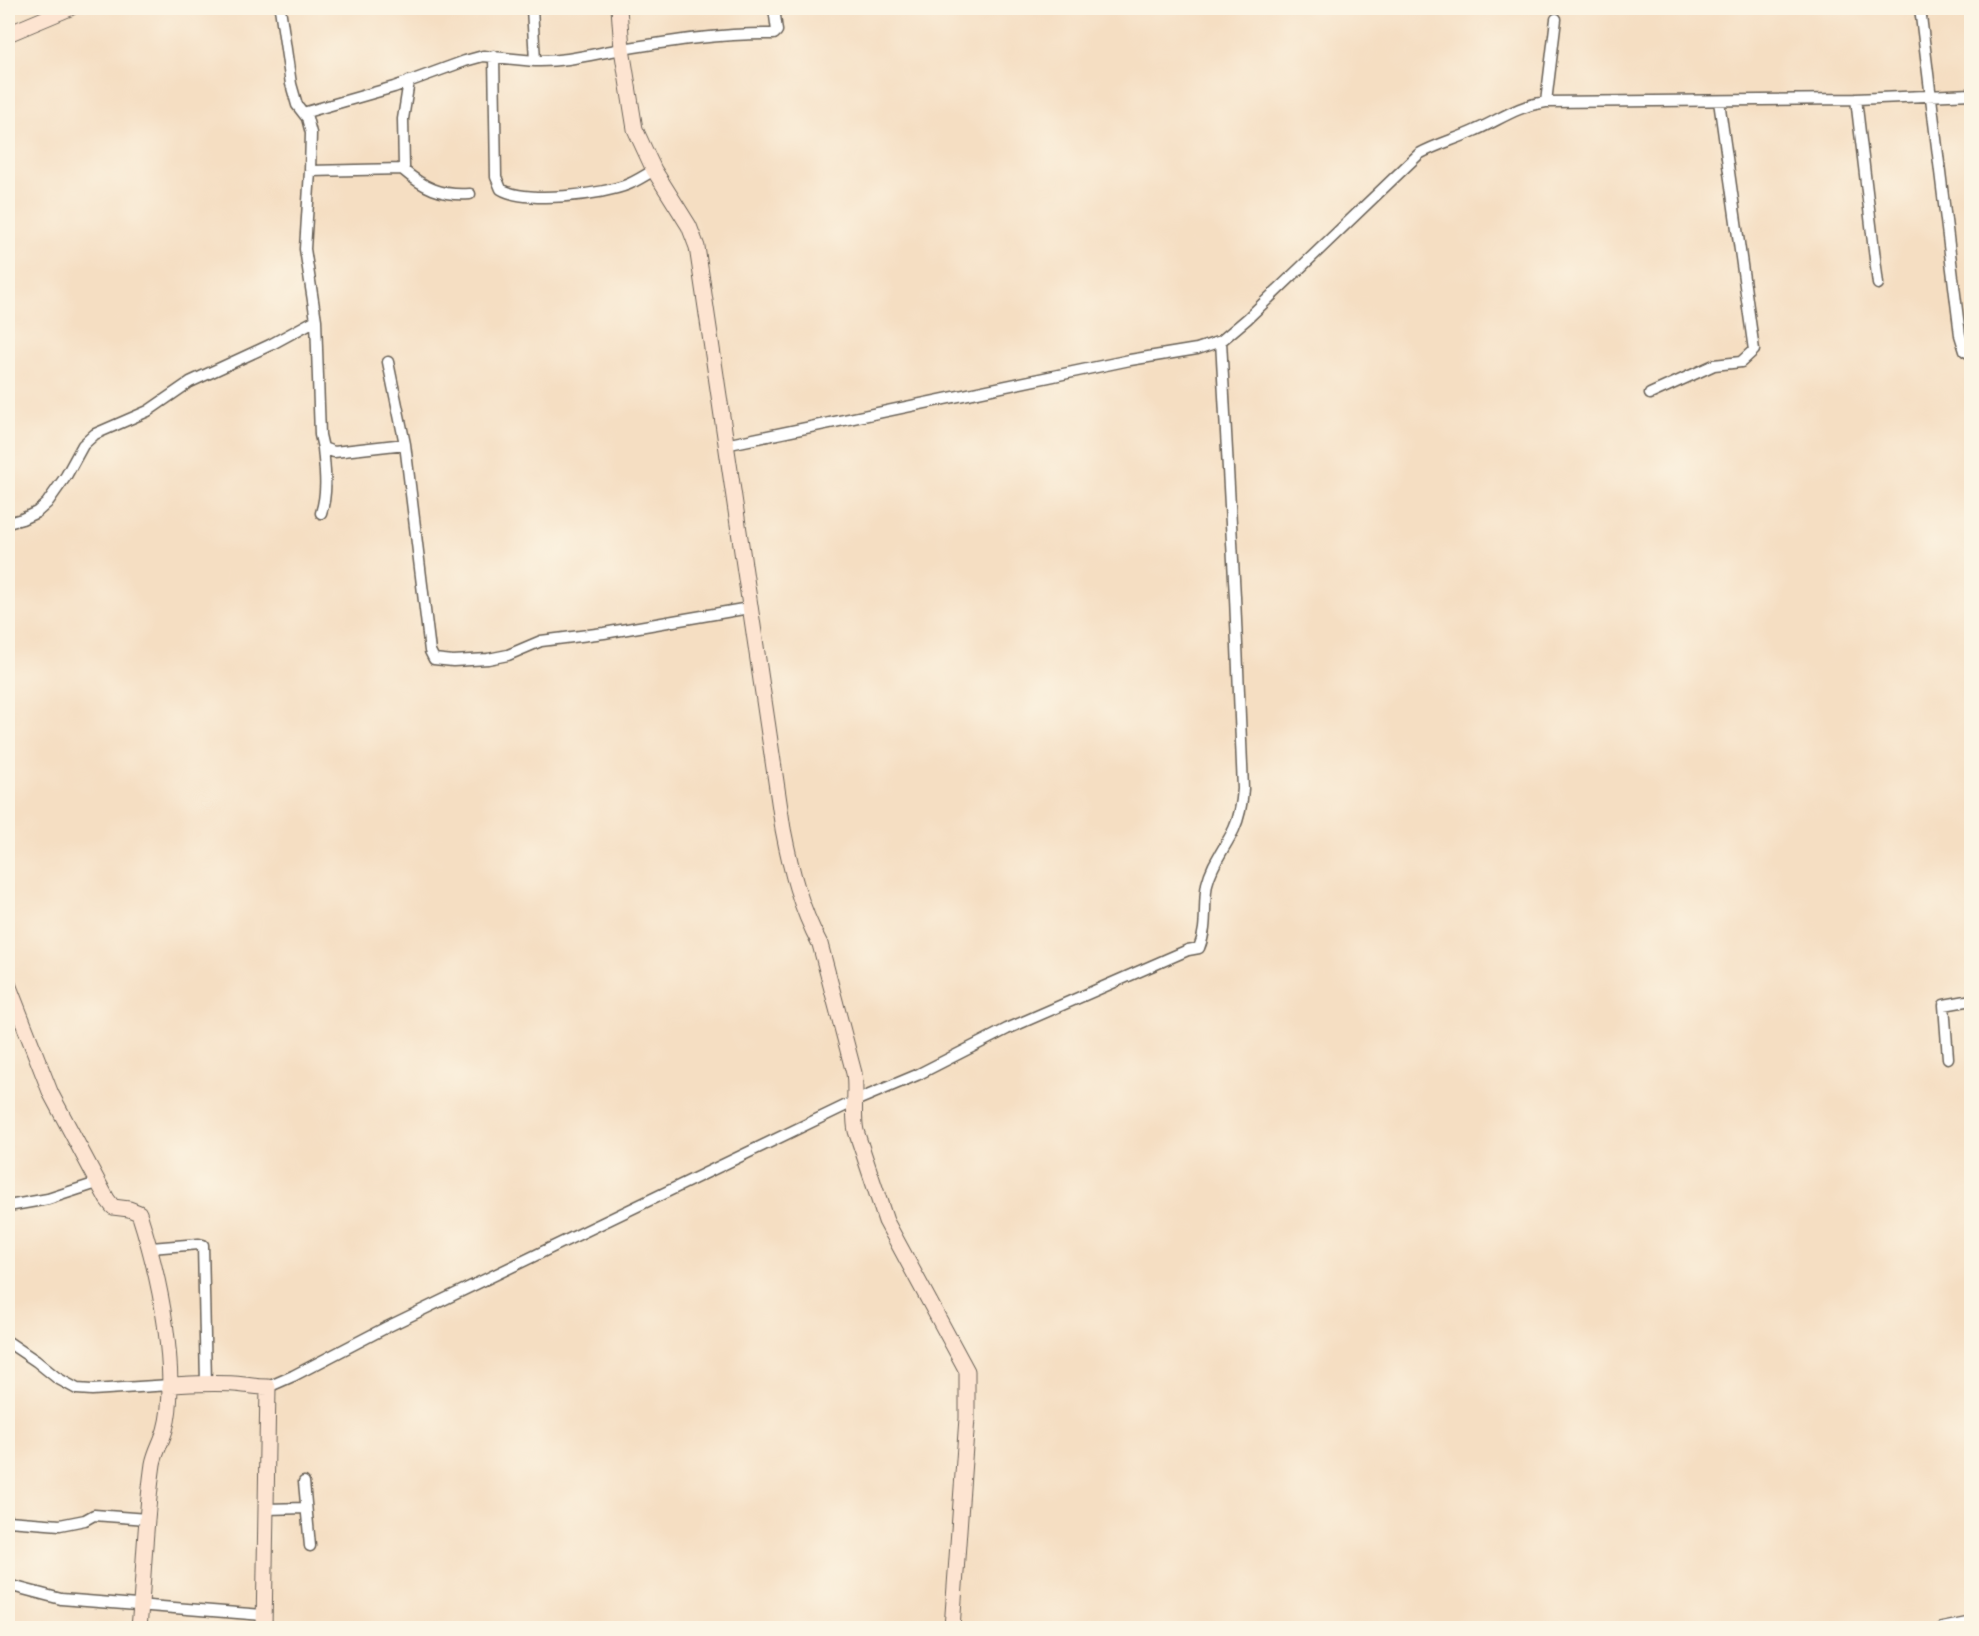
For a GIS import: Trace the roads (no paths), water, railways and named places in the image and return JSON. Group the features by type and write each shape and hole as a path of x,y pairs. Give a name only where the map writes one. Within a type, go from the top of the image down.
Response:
{"street":[{"path":"8,34 70,8"},
{"path":"280,8 291,84 297,105 307,118 310,133 305,249 316,320 320,435 325,484 321,513"},
{"path":"532,8 535,61"},
{"path":"619,8 622,49 635,129 654,170 689,226 697,247 783,829 792,874 799,898 820,944 854,1073 856,1131 886,1221 967,1371 968,1418 952,1629"},
{"path":"303,114 465,61 494,56 535,61 560,61 622,49 723,36 776,33 774,8"},
{"path":"1920,8 1960,335 1965,351 1971,355"},
{"path":"1546,102 1556,19"},
{"path":"494,56 496,177 501,189 525,196 562,197 629,184 654,170"},
{"path":"402,169 404,166 404,119 409,81"},
{"path":"725,445 1130,360 1197,349 1221,341 1247,319 1419,154 1476,130 1514,110 1546,102 1857,99 1971,94"},
{"path":"1857,99 1878,284"},
{"path":"1650,394 1714,365 1741,362 1754,350 1719,101"},
{"path":"310,171 402,169 420,183 436,191 446,194 470,194"},
{"path":"8,523 37,512 47,503 66,476 83,445 96,434 148,411 190,382 270,345 316,320"},
{"path":"8,1342 57,1378 78,1389 206,1383 244,1385 253,1388 268,1386 293,1376 387,1327 855,1101 917,1075 1018,1024 1188,950 1199,948 1204,937 1209,879 1216,859 1240,814 1243,789 1236,597 1221,341"},
{"path":"388,362 405,444 430,651 434,659 453,661 488,659 508,655 540,641 604,633 749,608"},
{"path":"323,448 334,452 405,444"},
{"path":"8,984 51,1094 97,1183 113,1206 119,1209 129,1209 139,1214 158,1274 166,1323 170,1385 166,1423 156,1453 147,1519 139,1629"},
{"path":"1948,1058 1944,1005 1971,1000"},
{"path":"8,1206 48,1199 97,1183"},
{"path":"151,1248 202,1245 206,1383"},
{"path":"8,1585 62,1599 263,1622 268,1386"},
{"path":"304,1482 310,1546"},
{"path":"266,1509 306,1508"},
{"path":"8,1521 60,1525 85,1520 94,1515 147,1519"},
{"path":"1942,1629 1971,1622"}]}
